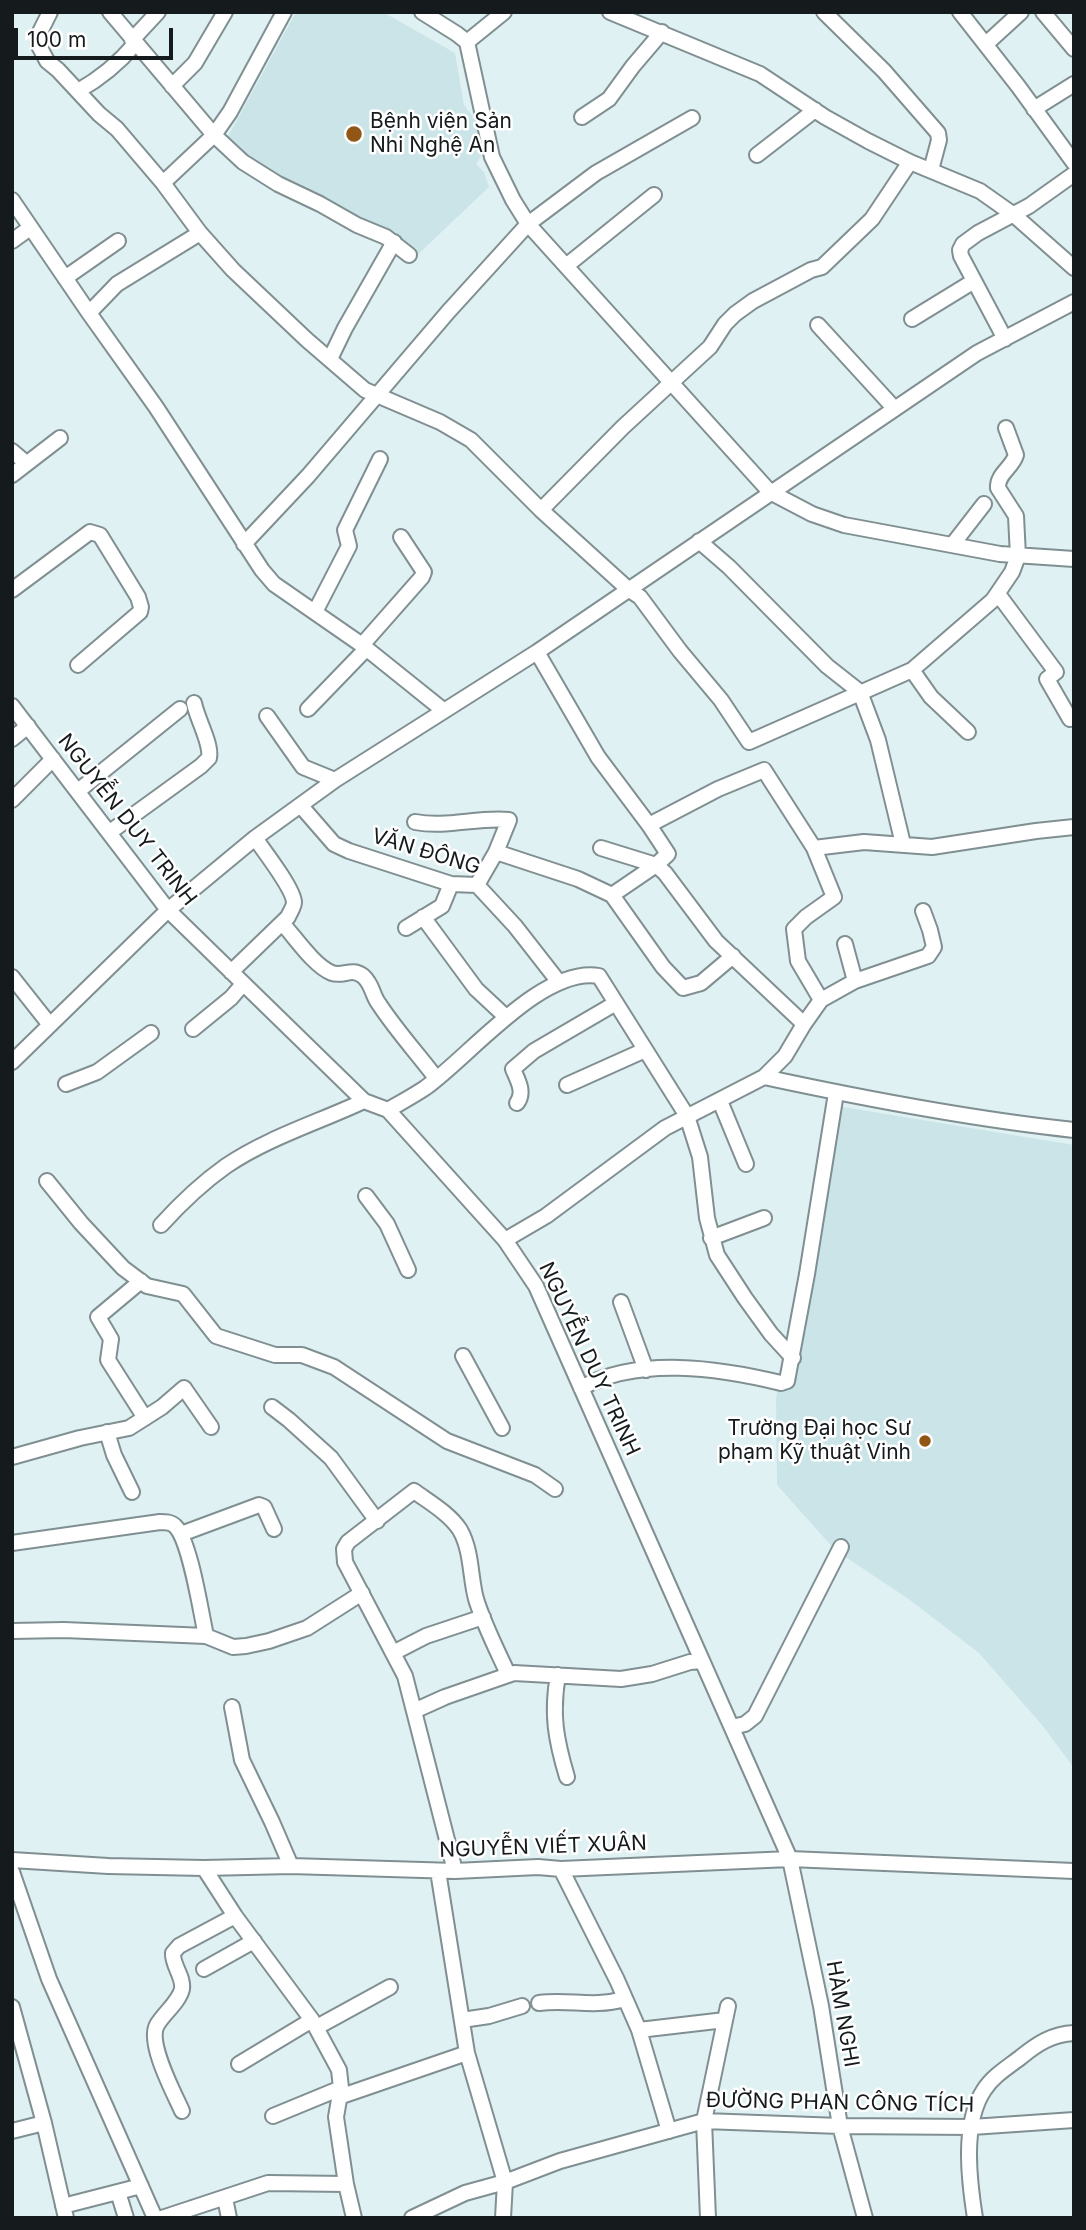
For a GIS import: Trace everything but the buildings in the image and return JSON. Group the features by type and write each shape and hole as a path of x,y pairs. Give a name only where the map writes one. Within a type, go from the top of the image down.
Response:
{"street":[{"path":"50,12 40,32 38,44 47,61 117,129 233,270 365,390 456,430 471,440 541,510 640,597 721,700 749,742 912,670 998,594 1012,572 1018,556 1016,516 998,488 1000,477 1016,455 1006,428"},
{"path":"110,12 214,135 243,162 278,184 356,225 386,236 409,255"},
{"path":"78,91 119,63 158,12"},
{"path":"172,86 195,62 225,12"},
{"path":"163,183 214,135 284,12"},
{"path":"422,12 467,42 492,157 528,224 770,492 812,514 844,525 981,551 1074,559"},
{"path":"467,42 504,12"},
{"path":"610,12 760,74 815,110 909,162 981,191 1014,215 1074,268"},
{"path":"824,12 884,71 938,133 939,141 931,170"},
{"path":"960,12 1074,163"},
{"path":"986,44 1021,12"},
{"path":"1043,12 1074,49"},
{"path":"582,117 609,99 662,32"},
{"path":"1034,109 1074,84"},
{"path":"757,155 815,110"},
{"path":"244,544 528,224 596,173 692,118"},
{"path":"541,510 623,427 710,347 725,324 743,307 821,267 872,219 909,162"},
{"path":"1005,339 960,250 963,244 978,233 1014,215 1074,174"},
{"path":"566,266 654,195"},
{"path":"12,200 183,446 244,544 274,584 364,647 443,710"},
{"path":"12,241 30,228"},
{"path":"89,313 117,284 200,233"},
{"path":"65,278 118,241"},
{"path":"330,359 394,242"},
{"path":"912,319 974,281"},
{"path":"12,1062 168,910 255,838 335,780 537,652 977,353 1074,302"},
{"path":"818,325 894,408"},
{"path":"12,475 60,438"},
{"path":"12,451 26,463"},
{"path":"314,612 349,546 345,530 380,459"},
{"path":"953,544 984,504"},
{"path":"12,590 90,532 100,535 118,562 141,607 140,612 78,665"},
{"path":"308,709 422,577 424,572 401,537"},
{"path":"699,541 729,567 827,666 859,692 878,740 903,844"},
{"path":"998,594 1056,672 1047,680 1070,719"},
{"path":"537,652 598,757 668,854 611,895"},
{"path":"912,670 932,697 968,732"},
{"path":"110,832 209,758 210,747 194,703"},
{"name":"NGUYỄN DUY TRINH","path":"12,706 168,910 364,1101 388,1110 505,1240 536,1286 790,1859"},
{"path":"78,791 180,709"},
{"path":"267,716 303,767 335,780"},
{"path":"12,739 27,726"},
{"path":"12,800 53,759"},
{"path":"649,825 718,789 764,770 814,848 834,897 794,929 798,961 821,1000"},
{"name":"VĂN ĐÔNG","path":"301,806 334,844 349,851 451,884 477,885 516,926 558,981"},
{"path":"415,822 433,825 496,818 509,820 496,852 477,885"},
{"path":"814,848 864,842 932,848 1074,827"},
{"path":"231,972 282,923 294,906 294,899 255,838"},
{"path":"601,848 656,865 673,883 704,927 804,1024"},
{"path":"496,852 578,879 611,895 663,967 683,988 701,983 733,956"},
{"path":"406,928 442,906 451,884"},
{"path":"505,1240 546,1216 665,1128 764,1077 785,1056 821,1000 855,981 928,956 934,947 923,911"},
{"path":"423,917 476,989 506,1017"},
{"path":"282,923 326,970 337,974 355,972 366,978 379,1004 436,1078"},
{"path":"845,944 855,981"},
{"path":"388,1110 427,1087 506,1017 558,981 589,974 599,976 687,1116 700,1157 711,1238 724,1268 771,1334 793,1358"},
{"path":"12,977 50,1025"},
{"path":"193,1029 231,998 243,984"},
{"path":"517,1103 522,1090 513,1069 534,1051 616,1003"},
{"path":"65,1084 97,1072 150,1032"},
{"path":"567,1085 645,1050"},
{"path":"764,1077 836,1093 1074,1130"},
{"path":"581,1388 608,1376 646,1370 697,1369 780,1383 787,1381 836,1093"},
{"path":"161,1225 177,1207 227,1166 256,1149 364,1101"},
{"path":"720,1101 746,1164"},
{"path":"47,1181 123,1268 146,1286 183,1294 216,1336 275,1355 302,1355 334,1367 447,1441 535,1475 555,1489"},
{"path":"366,1196 387,1224 408,1270"},
{"path":"711,1238 764,1218"},
{"path":"141,1282 98,1317 111,1339 108,1360 145,1418"},
{"path":"621,1302 646,1370"},
{"path":"463,1356 502,1429"},
{"path":"12,1457 129,1428 162,1407 184,1388 211,1427"},
{"path":"272,1407 331,1458 377,1521"},
{"path":"107,1432 114,1455 132,1492"},
{"path":"455,1871 405,1676 345,1562 344,1549 348,1542 414,1491 457,1526 468,1552 475,1593 483,1617 508,1674"},
{"path":"181,1535 259,1505 264,1507 274,1528"},
{"path":"12,1543 160,1522 174,1524 181,1535 188,1559 206,1636"},
{"path":"732,1727 745,1724 755,1716 839,1551"},
{"path":"12,1631 64,1630 206,1636 233,1647 270,1641 307,1628 362,1594"},
{"path":"393,1653 426,1636 483,1617"},
{"path":"414,1711 508,1674 522,1672 606,1679 636,1677 702,1661"},
{"path":"558,1675 553,1707 557,1745 567,1777"},
{"path":"232,1707 242,1760 291,1867"},
{"name":"NGUYỄN VIẾT XUÂN","path":"12,1860 108,1866 455,1871 790,1859 1074,1871"},
{"name":"HÀM NGHI","path":"790,1859 821,2006 840,2126 865,2218"},
{"path":"204,1868 235,1916 315,2024 339,2070 340,2093 336,2117 354,2218"},
{"path":"561,1869 639,2031 668,2132"},
{"path":"438,1871 467,2053 505,2182 503,2218"},
{"path":"12,1872 49,1979 155,2218"},
{"path":"182,2111 164,2072 154,2035 158,2024 181,1992 182,1982 173,1960 173,1952 179,1945 235,1916"},
{"path":"204,1969 254,1941"},
{"path":"239,2064 390,1987"},
{"path":"539,2003 554,2001 607,2004 624,1998"},
{"path":"462,2020 489,2016 522,2006"},
{"path":"12,2007 44,2123 64,2212 141,2186"},
{"path":"639,2031 726,2013 704,2121 708,2218"},
{"path":"975,2218 969,2175 972,2127 981,2095 996,2076 1043,2041 1061,2034 1074,2033"},
{"path":"273,2116 467,2053"},
{"name":"ĐƯỜNG PHAN CÔNG TÍCH","path":"412,2218 465,2193 505,2182 560,2161 704,2121 972,2127 1074,2120"},
{"path":"12,2131 44,2123"},
{"path":"162,2218 268,2183 346,2184"},
{"path":"118,2192 125,2218"},
{"path":"226,2198 229,2218"}],"shaded area":[{"name":"Bệnh viện Sản Nhi Nghệ An","path":"296,12 383,12 455,53 464,105 478,123 481,156 476,164 484,172 489,187 412,260 409,255 256,176 226,140"},
{"name":"Trường Đại học Sư phạm Kỹ thuật Vinh","path":"837,1106 1074,1145 1074,1768 1042,1725 979,1653 910,1600 835,1550 777,1485 776,1398"}],"place":[{"name":"Bệnh viện Sản Nhi Nghệ An","path":"354,134"},
{"name":"Trường Đại học Sư phạm Kỹ thuật Vinh","path":"925,1441"}]}
